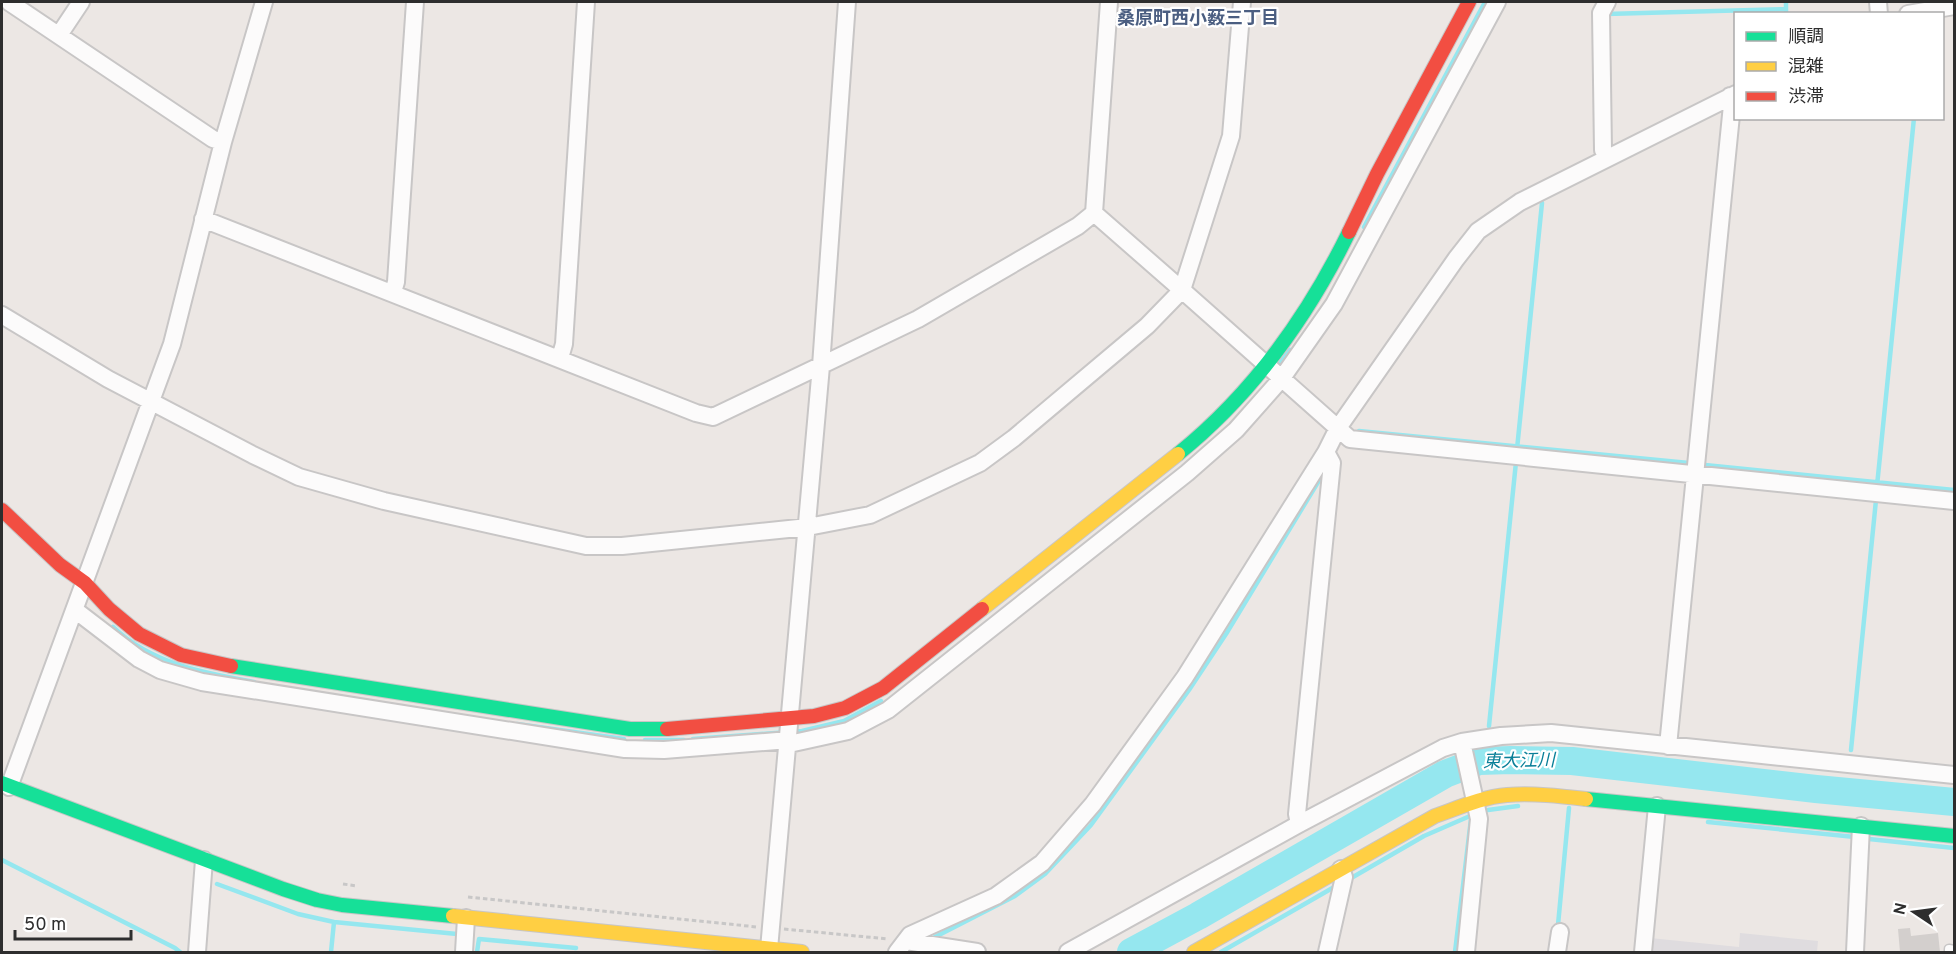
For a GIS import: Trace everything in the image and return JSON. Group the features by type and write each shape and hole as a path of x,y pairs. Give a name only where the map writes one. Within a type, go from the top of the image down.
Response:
{"street":[{"path":"9,2 213,139 223,142"},
{"path":"58,35 81,2"},
{"path":"264,2 223,142 172,344 80,597 5,785 316,900 616,938 802,952"},
{"path":"393,292 396,282 415,2"},
{"path":"560,358 564,344 586,2"},
{"path":"769,949 808,527 847,2"},
{"path":"203,219 696,413 713,417 918,319 1078,226 1094,213 1109,2"},
{"path":"2,315 108,379 299,477 384,501 586,546 622,546 808,527 870,515 980,463 1014,438 1147,326 1182,290 1231,136 1242,2"},
{"path":"80,597 109,609 139,634 181,655 234,667 630,729 790,733 813,740 848,731 888,710 1188,473 1236,430 1274,371 1348,235 1377,174 1469,2"},
{"path":"2,510 60,565 80,597 139,659 160,670 202,682 616,748 664,750 790,733 814,716 846,708 883,688 1192,442 1240,396 1274,371 1334,304 1497,2"},
{"path":"1607,2 1601,13 1603,150 1607,157"},
{"path":"1920,12 1954,6"},
{"path":"902,946 910,935 996,896 1042,863 1093,804 1185,677 1326,452 1338,428 1478,231 1520,202 1733,95"},
{"path":"1668,746 1733,95"},
{"path":"1094,213 1350,439 1954,501"},
{"path":"1299,824 1298,814 1332,463 1326,452"},
{"path":"1068,952 1299,824 1443,748 1502,736 1551,733 1954,775"},
{"path":"1463,745 1479,819 1466,952"},
{"path":"1194,952 1435,816 1475,796 1550,795 1954,836"},
{"path":"1643,952 1657,806"},
{"path":"1855,952 1861,826"},
{"path":"197,952 204,860"},
{"path":"1327,952 1344,877 1341,869"},
{"path":"464,952 466,918"},
{"path":"1557,952 1560,932"},
{"path":"902,946 977,952"}],"lane":[{"path":"1949,952 1949,949 1954,950"}],"path":[{"path":"337,884 361,886"},
{"path":"466,897 771,928 902,946"}],"shaded area":[{"path":"1740,933 1818,941 1817,952 1648,952 1650,938 1739,947"}],"building":[{"path":"1910,928 1911,936 1938,933 1940,952 1900,952 1898,929"}],"waterway":[{"path":"1364,227 1485,2"},
{"path":"1786,2 1786,12"},
{"path":"1606,14 1786,9"},
{"path":"1877,486 1914,120"},
{"path":"1517,449 1542,203"},
{"path":"1275,370 1290,350"},
{"path":"1359,431 1689,463"},
{"path":"1489,726 1516,462"},
{"path":"1705,465 1954,490"},
{"path":"935,937 1015,896 1045,874 1091,825 1189,690 1226,634 1326,469"},
{"path":"1851,750 1876,500"},
{"path":"113,627 128,640 161,658 216,675 254,682"},
{"path":"693,739 802,731 844,721 881,701"},
{"path":"517,724 624,739"},
{"path":"645,740 684,740"},
{"name":"東大江川","path":"1131,952 1445,774 1479,761 1572,761 1816,789 1954,802"},
{"path":"1488,810 1518,806"},
{"path":"1558,925 1569,808"},
{"path":"1353,877 1424,836 1470,816 1455,952"},
{"path":"1708,822 1855,837"},
{"path":"1869,839 1954,848"},
{"path":"2,860 180,952"},
{"path":"217,884 298,914 334,922 457,934"},
{"path":"1221,952 1336,886"},
{"path":"331,952 334,922"},
{"path":"477,952 479,939 576,948"}],"traffic: fast":[{"path":"1178,454 1230,406 1276,352 1315,294 1349,232"},
{"path":"231,666 630,729 667,729"},
{"path":"2,783 317,900 342,905 453,916"},
{"path":"1586,799 1954,836"}],"traffic: slow":[{"path":"982,609 1178,454"},
{"path":"1194,952 1435,816 1479,800 1498,796 1537,795 1586,799"},
{"path":"453,916 802,952"}],"traffic: jam":[{"path":"1349,232 1377,174 1469,2"},
{"path":"2,510 60,565 85,583 109,609 139,634 181,655 231,666"},
{"path":"667,729 814,716 845,708 883,688 982,609"}],"district":[{"name":"桑原町西小薮三丁目","path":"1198,19"}]}
